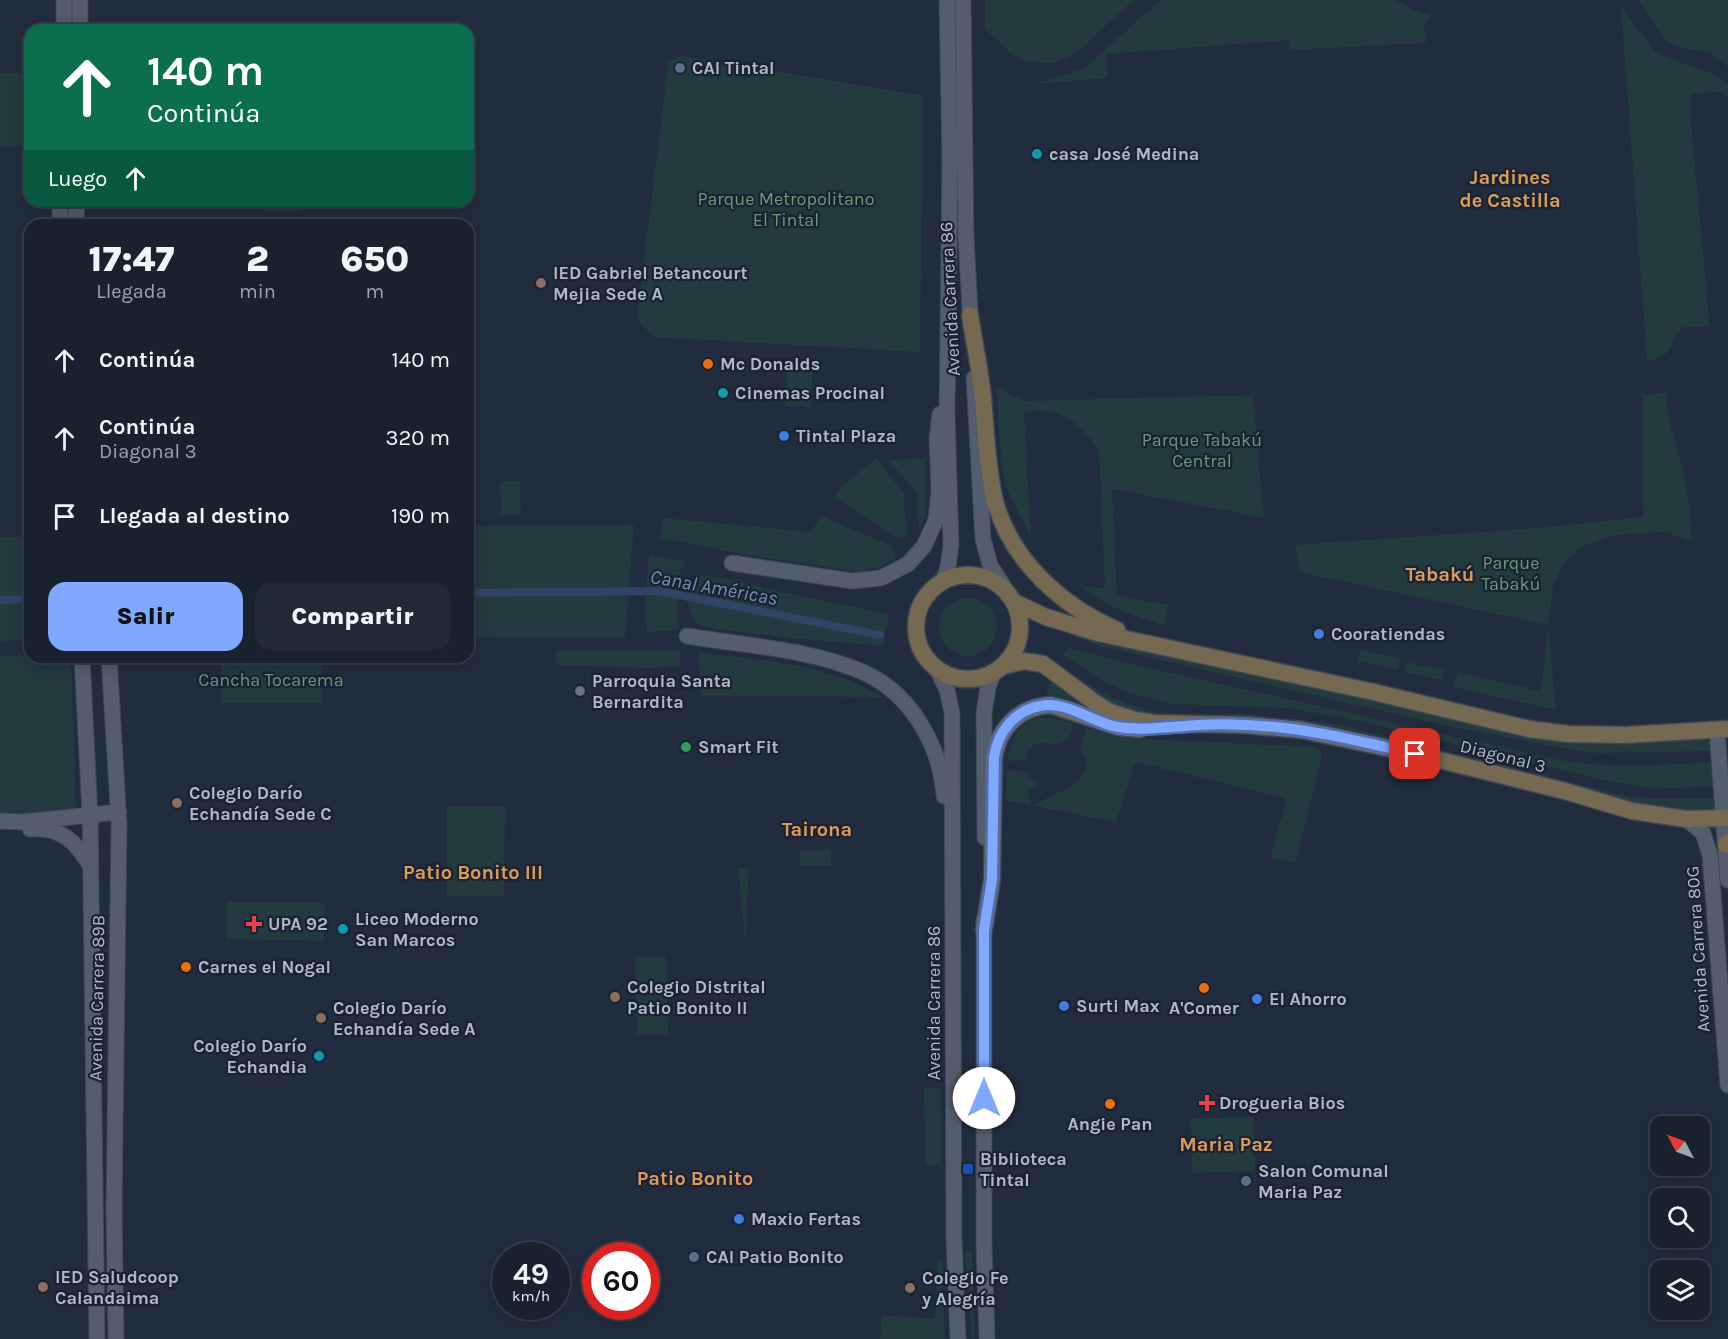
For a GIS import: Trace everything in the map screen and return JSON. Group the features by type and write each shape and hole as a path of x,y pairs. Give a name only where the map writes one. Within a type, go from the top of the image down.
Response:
{"highway":[{"path":"970,315 995,502 1007,532 1022,557 1049,587 1084,613 1118,630 1175,649"},
{"path":"962,575 982,576 994,582 1010,596 1019,615 1020,629 1015,649 998,669 983,677 959,679 937,669 927,660 916,636 916,622 925,597 943,581 962,575"},
{"name":"Diagonal 3","path":"1010,596 1047,617 1098,633 1369,691 1529,729 1568,734 1624,735 1723,730"},
{"name":"Diagonal 3","path":"998,669 1024,661 1043,664 1094,702 1121,716 1154,723 1269,726 1334,735 1542,785 1619,808 1686,819 1726,819"},
{"path":"984,930 992,879 994,757 999,739 1011,721 1032,708 1051,705 1118,727 1142,729 1189,725"}],"main road":[{"path":"64,0 64,24"},
{"path":"80,0 80,24"},
{"name":"Avenida Carrera 86","path":"943,581 948,567 951,545 947,413 950,162 947,0"},
{"name":"Avenida Carrera 86","path":"963,0 966,238 983,539 990,565 1010,596"},
{"path":"732,562 852,581 881,578 908,564 924,546 936,520 939,490 937,436 948,363"},
{"path":"687,636 800,654 839,663 878,679 903,701 929,738 940,765 947,875 954,925"},
{"name":"Avenida Carrera 89B","path":"82,663 90,815 97,1339"},
{"path":"100,663 104,744 116,774"},
{"name":"Avenida Carrera 89B","path":"109,663 119,812 114,1209 116,1339"},
{"name":"Avenida Carrera 86","path":"937,669 947,690 952,713 954,1239 958,1339"},
{"path":"987,1339 984,1232 984,713 988,687 998,669"},
{"name":"Avenida Carrera 80G","path":"1723,730 1728,880"},
{"path":"0,821 23,822 119,812"},
{"name":"Avenida Carrera 80G","path":"1686,819 1703,833 1710,855 1728,1082"},
{"path":"0,831 43,829 57,832 75,845 91,867"}],"green space":[{"path":"985,0 1134,0 1071,57 1052,63 1024,61 1011,53 985,29"},
{"path":"1161,0 1396,0 1431,16 1424,26 1426,43 1289,50 1288,40 1106,54 1107,78 1032,84 1083,69"},
{"path":"1638,0 1728,0 1728,67 1710,53 1675,46 1665,40"},
{"path":"1621,7 1657,54 1717,75 1728,84 1728,97 1716,92 1691,94 1690,112 1710,326 1684,327 1664,355 1647,361"},
{"name":"Parque Metropolitano El Tintal","path":"682,56 923,96 920,352 655,337 641,325 638,311 668,63"},
{"path":"0,73 24,74 24,146 0,146"},
{"path":"265,207 302,207 302,211 265,212"},
{"path":"788,363 813,364 810,407 785,406"},
{"name":"Parque Tabakú Central","path":"996,387 1024,401 1253,395 1264,518 1112,489 1117,595 1169,605 1164,625 1110,605 1080,586 1105,588 1099,452 1085,432 1068,418 1048,412 1024,412 1031,538 1006,487 1002,469"},
{"name":"Parque Tabakú","path":"1666,393 1670,423 1687,486 1692,542 1666,532 1614,535 1581,547 1564,563 1553,585 1548,625 1299,572 1295,545 1539,528 1643,517 1642,395"},
{"path":"876,458 903,492 907,536 899,539 834,497 839,489"},
{"path":"926,458 926,514 919,531 917,493 888,460"},
{"path":"520,481 521,514 501,515 500,482"},
{"path":"821,516 892,546 896,558 880,567 859,572 747,555 661,538 663,518 811,532"},
{"path":"634,525 625,637 474,637 474,526"},
{"path":"24,535 24,640 0,641 0,537"},
{"path":"649,555 686,561 678,579 678,630 647,632 645,603"},
{"path":"704,575 889,614 883,646 708,628 698,624 688,605 691,587 698,578"},
{"path":"968,598 979,600 992,611 997,627 995,638 984,651 968,656 957,654 944,643 939,627 941,616 952,603"},
{"path":"1075,618 1268,676 1475,723 1703,737 1711,743 1714,751 1597,753 1444,725 1099,646 1073,636"},
{"path":"1548,625 1556,710 1453,687 1458,672 1541,691"},
{"path":"1068,647 1127,663 1560,760 1618,765 1714,762 1715,786 1654,789 1603,780 1347,718 1287,708 1173,704 1129,693 1103,681 1063,655"},
{"path":"1360,650 1400,659 1398,670 1358,661"},
{"path":"555,651 680,651 680,666 650,668 557,665"},
{"path":"698,652 769,661 816,670 861,685 882,697 701,696"},
{"path":"24,655 24,663 71,663 76,811 12,815 0,812 0,656"},
{"path":"1407,662 1444,670 1442,680 1405,672"},
{"name":"Cancha Tocarema","path":"221,663 321,663 321,703 221,703"},
{"path":"1057,666 1113,698 1149,711 1187,715 1244,714 1336,724 1626,796 1658,799 1716,798 1717,812 1675,812 1428,751 1096,714 1073,702 1046,693"},
{"path":"1036,718 1052,718 1073,724 1069,736 1057,744 1033,746 1028,751 1025,760 1008,761 1015,735 1023,725"},
{"path":"1086,728 1113,736 1141,739 1315,747 1321,752 1322,757 1295,863 1270,858 1287,799 1135,762 1116,822 1005,800 1007,771 1023,771 1038,785 1027,791 1032,805 1062,791 1081,777 1086,768 1086,759 1080,749"},
{"path":"447,807 505,807 504,896 447,896"},
{"path":"831,850 831,865 800,866 800,851"},
{"path":"738,868 749,868 745,939"},
{"path":"227,902 325,903 324,941 226,939"},
{"path":"635,957 666,957 668,1034 637,1035"},
{"path":"924,1088 941,1088 941,1165 925,1165"},
{"path":"1254,1117 1255,1171 1192,1173 1191,1119"},
{"path":"965,1251 972,1251 975,1339 972,1339"},
{"path":"938,1260 943,1260 945,1339 880,1339 882,1315 935,1319"}],"waterway":[{"name":"Canal Américas","path":"474,593 659,591 880,635"},
{"name":"Canal Américas","path":"0,600 24,599"}],"place":[{"name":"CAI Tintal","path":"680,68"},
{"name":"casa José Medina","path":"1037,154"},
{"name":"IED Gabriel Betancourt Mejia Sede A","path":"541,283"},
{"name":"Mc Donalds","path":"708,364"},
{"name":"Cinemas Procinal","path":"723,393"},
{"name":"Tintal Plaza","path":"784,436"},
{"name":"Cooratiendas","path":"1319,634"},
{"name":"Parroquia Santa Bernardita","path":"580,691"},
{"name":"Smart Fit","path":"686,747"},
{"name":"Colegio Darío Echandía Sede C","path":"177,803"},
{"name":"UPA 92","path":"254,924"},
{"name":"Liceo Moderno San Marcos","path":"343,929"},
{"name":"Carnes el Nogal","path":"186,967"},
{"name":"A'Comer","path":"1204,988"},
{"name":"Colegio Distrital Patio Bonito II","path":"615,997"},
{"name":"El Ahorro","path":"1257,999"},
{"name":"Surti Max","path":"1064,1006"},
{"name":"Colegio Darío Echandía Sede A","path":"321,1018"},
{"name":"Colegio Darío Echandia","path":"319,1056"},
{"name":"Drogueria Bios","path":"1207,1103"},
{"name":"Angie Pan","path":"1110,1104"},
{"name":"Biblioteca Tintal","path":"968,1169"},
{"name":"Salon Comunal Maria Paz","path":"1246,1181"},
{"name":"Maxio Fertas","path":"739,1219"},
{"name":"CAI Patio Bonito","path":"694,1257"},
{"name":"IED Saludcoop Calandaima","path":"43,1287"},
{"name":"Colegio Fe y Alegría","path":"910,1288"}],"district":[{"name":"Jardines de Castilla","path":"1510,188"},
{"name":"Tabakú","path":"1440,574"},
{"name":"Tairona","path":"817,829"},
{"name":"Patio Bonito III","path":"473,872"},
{"name":"Maria Paz","path":"1226,1144"},
{"name":"Patio Bonito","path":"695,1178"}],"route":[{"path":"984,1098 984,930 992,879 994,757 999,739 1016,717 1032,708 1051,705 1118,727 1142,729 1189,725 1244,725 1286,728 1334,735 1415,754"}]}
